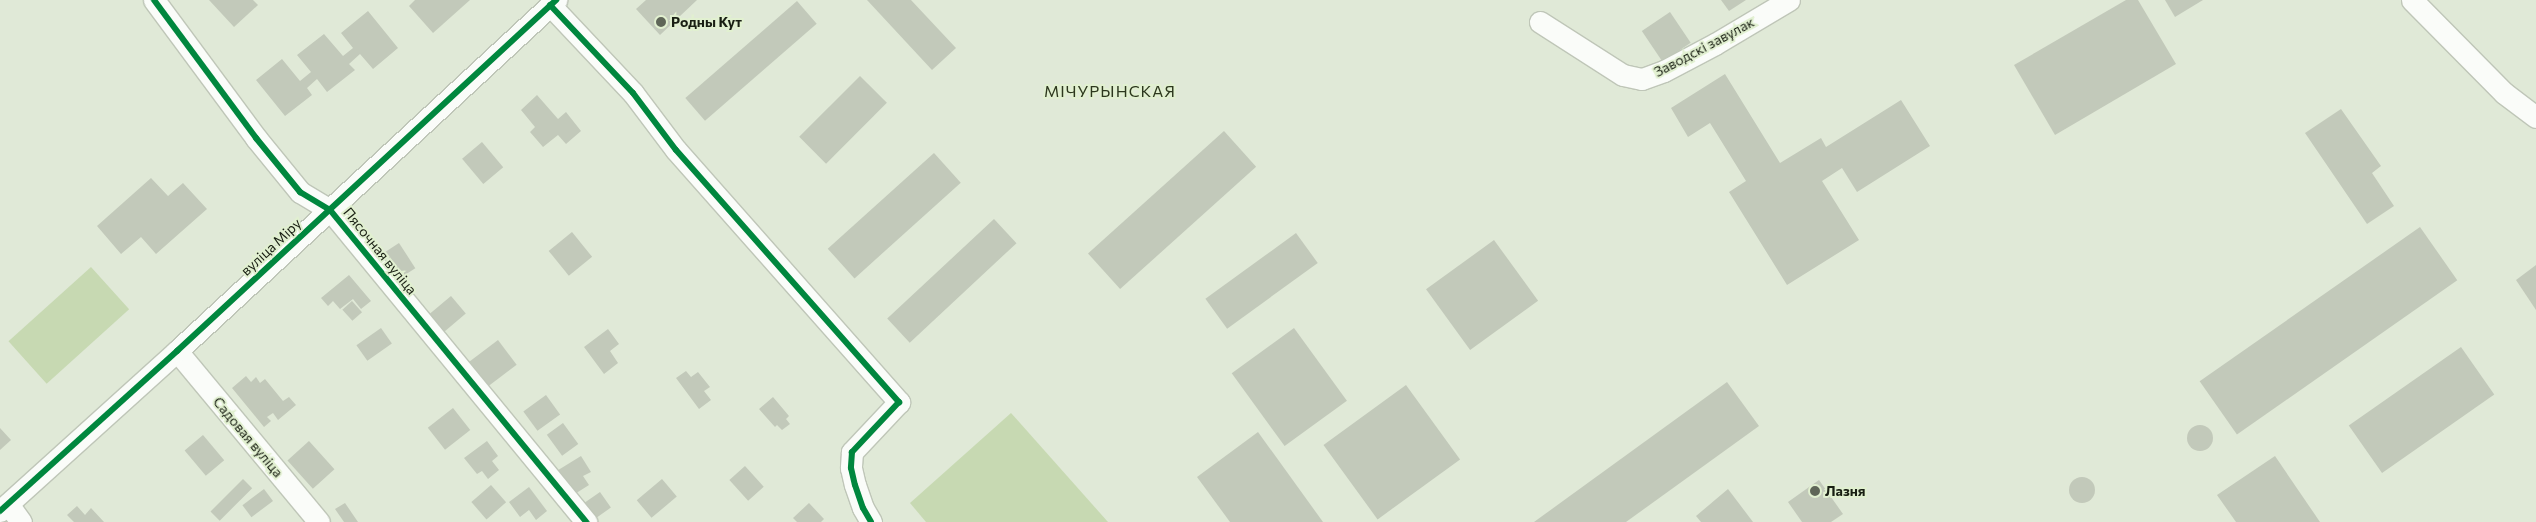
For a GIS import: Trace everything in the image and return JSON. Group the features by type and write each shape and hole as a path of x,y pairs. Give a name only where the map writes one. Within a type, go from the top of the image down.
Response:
{"street":[{"name":"Пясочная вуліца","path":"154,0 256,138 300,192 330,210 586,522"},
{"name":"Заводскі завулак","path":"1540,22 1622,75 1642,79 1664,71 1707,49 1789,0"},
{"path":"2412,0 2504,93 2536,116"},
{"name":"вуліца Міру","path":"4,507 177,351 553,3"},
{"path":"553,3 633,93 676,150 899,402 852,452 851,468 855,485 863,508 871,522"},
{"name":"Садовая вуліца","path":"177,351 319,522"},
{"path":"4,507 22,522"}],"green space":[{"path":"91,267 129,309 47,384 9,341"},
{"path":"1011,413 1108,522 926,522 910,503"}],"building":[{"path":"209,0 253,0 258,5 234,27"},
{"path":"415,0 470,0 433,33 409,6"},
{"name":"Родны Кут","path":"646,0 697,0 660,35 636,9"},
{"path":"867,0 911,0 956,48 932,70"},
{"path":"1721,0 1746,0 1729,11"},
{"path":"2126,0 2138,0 2176,64 2055,135 2014,65"},
{"path":"2165,0 2203,0 2175,17"},
{"path":"797,1 817,24 705,121 685,98"},
{"path":"368,11 398,48 373,69 360,54 349,64 355,70 327,92 317,79 307,88 312,95 285,116 256,80 282,59 300,81 311,72 297,55 324,34 343,56 353,48 341,33"},
{"path":"1670,12 1691,43 1663,62 1642,31"},
{"path":"1725,74 1780,163 1821,138 1826,147 1901,100 1930,146 1857,192 1842,168 1822,181 1859,240 1787,285 1729,192 1746,181 1710,123 1688,137 1671,108"},
{"path":"860,76 887,103 826,164 799,137"},
{"path":"537,95 558,119 566,112 581,131 566,144 558,135 543,147 530,132 535,127 521,110"},
{"path":"2341,109 2381,166 2372,173 2394,206 2367,224 2305,133"},
{"path":"1224,131 1256,167 1120,289 1088,253"},
{"path":"482,142 503,167 483,184 462,159"},
{"path":"934,153 961,183 854,278 828,249"},
{"path":"151,178 168,196 183,183 207,209 156,254 141,237 121,254 97,226"},
{"path":"994,219 1017,243 910,343 887,319"},
{"path":"2420,227 2457,280 2237,435 2200,381"},
{"path":"572,232 592,257 569,276 549,251"},
{"path":"1296,233 1318,263 1227,329 1205,299"},
{"path":"1494,240 1538,301 1470,350 1426,289"},
{"path":"399,243 415,268 402,277 386,252"},
{"path":"2536,265 2536,310 2516,280"},
{"path":"349,275 371,301 361,309 353,299 340,309 333,301 328,306 321,298"},
{"path":"451,296 466,314 443,333 428,315"},
{"path":"352,301 362,312 352,321 342,310"},
{"path":"381,328 392,344 367,361 356,345"},
{"path":"1294,328 1347,401 1285,446 1232,373"},
{"path":"608,329 619,344 610,351 618,363 604,374 584,347"},
{"path":"498,340 517,365 488,386 469,362"},
{"path":"2461,347 2494,395 2382,473 2349,426"},
{"path":"686,371 691,377 698,372 710,387 704,391 711,400 699,409 676,378"},
{"path":"246,376 251,382 256,377 260,383 265,379 283,401 289,397 296,405 278,420 273,413 267,417 271,421 264,427 232,388"},
{"path":"1727,382 1759,426 1626,522 1534,522"},
{"path":"1406,385 1460,459 1378,519 1323,445"},
{"path":"546,395 560,414 537,431 523,411"},
{"path":"773,397 789,416 786,419 790,424 782,430 777,425 775,427 759,409"},
{"path":"453,408 470,430 445,450 428,428"},
{"path":"563,423 578,444 562,456 547,435"},
{"path":"2200,425 2209,429 2213,438 2209,447 2200,451 2191,447 2187,438 2191,429"},
{"path":"0,428 11,440 0,450"},
{"path":"1258,432 1323,522 1230,522 1197,477"},
{"path":"203,435 224,460 206,476 185,450"},
{"path":"309,441 334,469 313,489 287,460"},
{"path":"487,441 498,456 492,461 499,470 488,479 482,471 477,474 464,458"},
{"path":"581,456 591,472 583,476 589,485 570,497 555,472"},
{"path":"2275,456 2320,522 2236,522 2217,495"},
{"path":"745,466 764,487 748,501 729,480"},
{"path":"2082,477 2091,481 2095,490 2091,499 2082,503 2073,499 2069,490 2073,481"},
{"path":"243,479 252,488 220,521 210,512"},
{"path":"662,479 677,497 652,518 637,500"},
{"name":"Лазня","path":"1819,480 1843,514 1831,522 1802,522 1788,502"},
{"path":"491,485 506,502 486,519 471,502"},
{"path":"529,487 547,511 536,520 529,510 520,517 509,502"},
{"path":"264,489 273,501 251,517 242,505"},
{"path":"1728,489 1753,522 1701,522 1696,516"},
{"path":"600,492 611,508 593,520 582,505"},
{"path":"345,503 358,522 344,522 335,509"},
{"path":"809,503 824,519 821,522 797,522 793,518"},
{"path":"77,506 85,515 91,508 104,522 74,522 67,515"}],"cycle path":[{"path":"154,0 256,138 300,192 330,210 586,522"},
{"path":"0,511 177,351 556,0"},
{"path":"550,5 633,93 676,150 899,402 852,452 851,468 855,485 863,508 871,522"}],"place":[{"name":"Родны Кут","path":"661,22"},
{"name":"Лазня","path":"1815,491"}],"district":[{"name":"МІЧУРЫНСКАЯ","path":"1110,91"}]}
